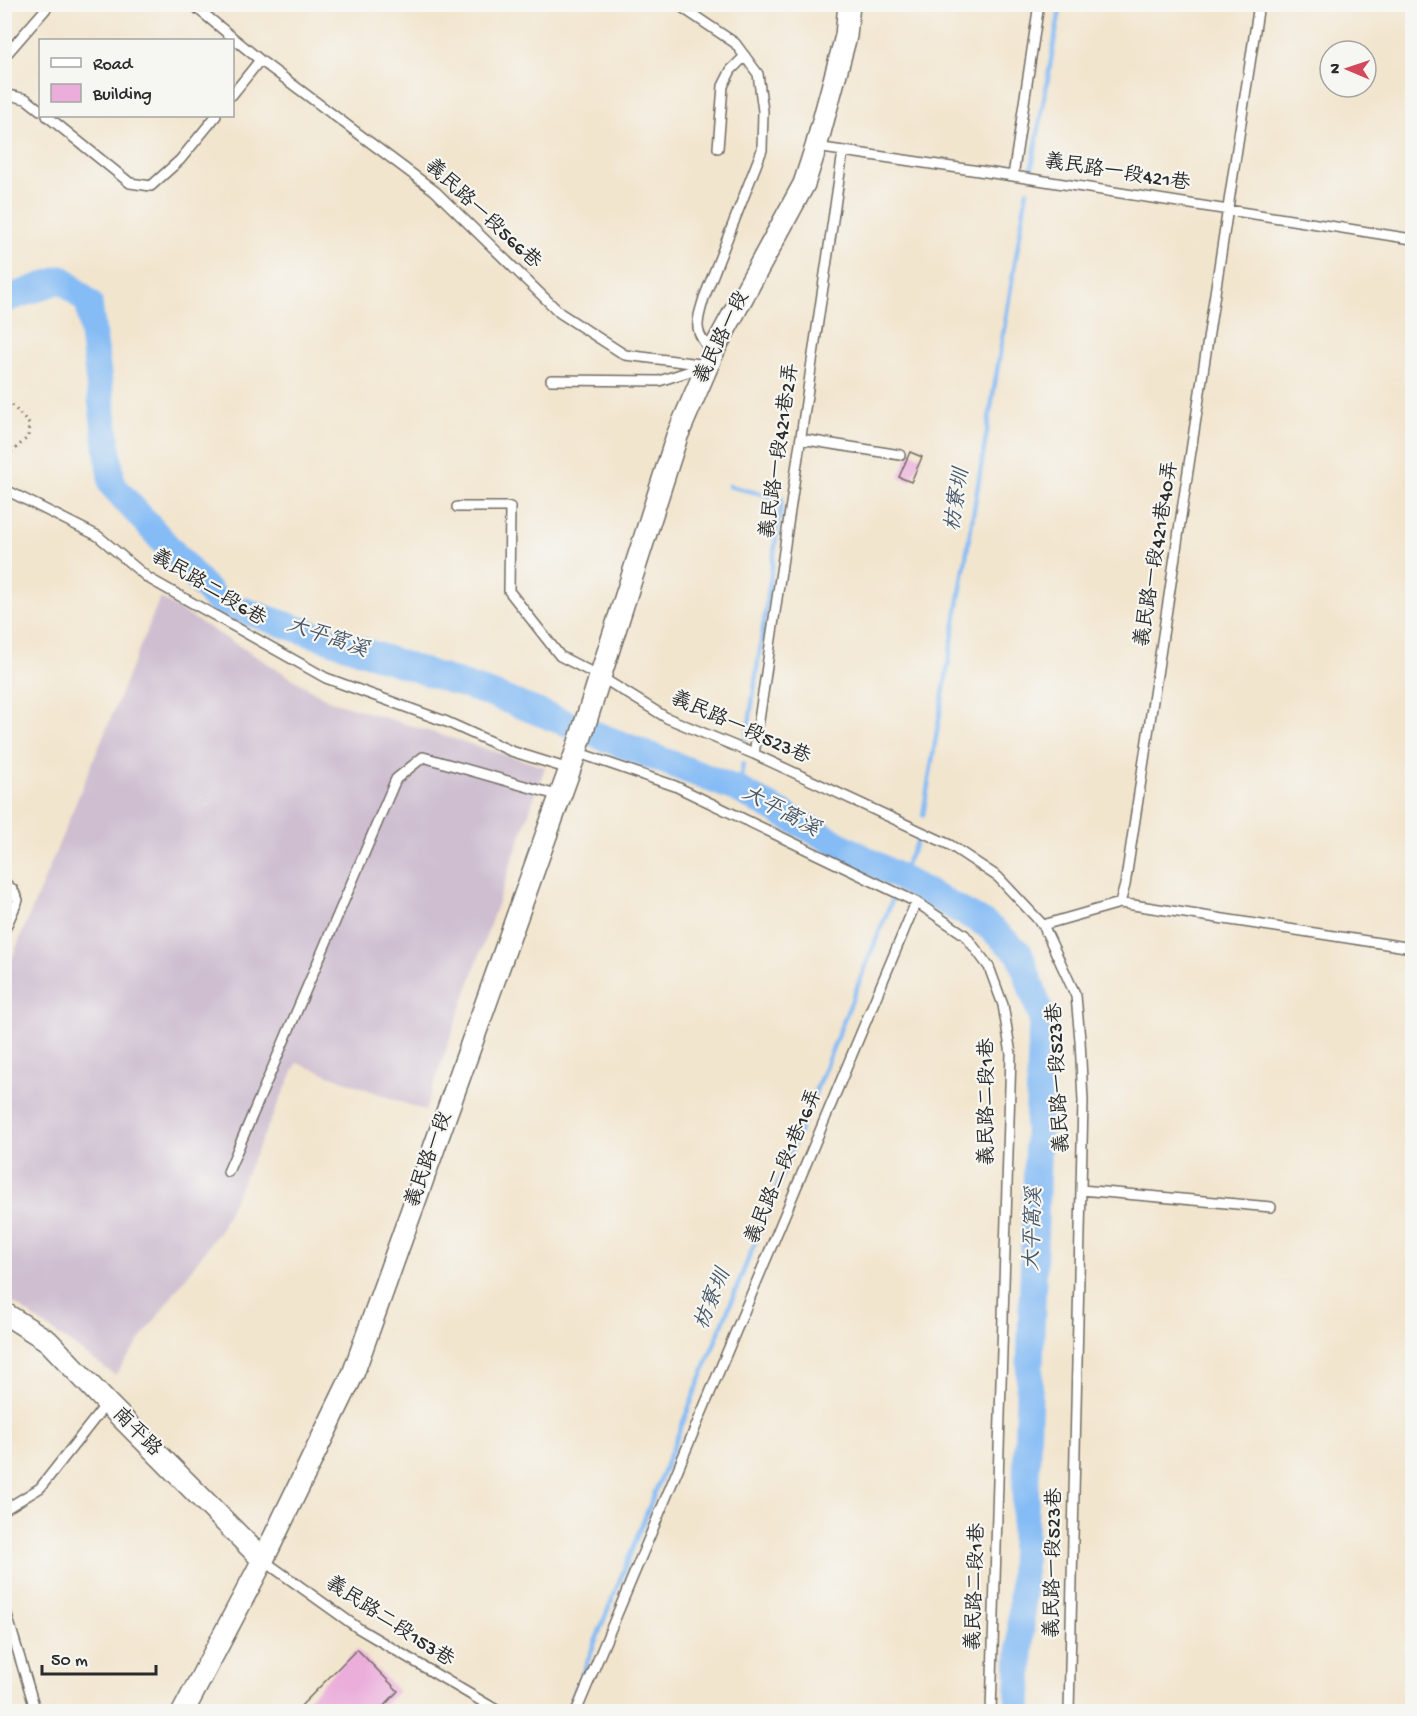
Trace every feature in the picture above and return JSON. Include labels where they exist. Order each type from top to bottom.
[{"type":"street","name":"義民路一段","points":[[183,1712],[263,1560],[353,1374],[573,761],[602,677],[677,436],[711,359],[804,184],[846,36],[849,4]]},
{"type":"street","name":"南平路","points":[[4,1313],[48,1341],[263,1560]]},
{"type":"lane","points":[[4,57],[50,4]]},
{"type":"lane","name":"義民路一段566巷","points":[[192,4],[260,60],[435,191],[560,313],[625,355],[711,359]]},
{"type":"lane","points":[[551,380],[658,381],[711,359],[697,322],[704,298],[762,150],[763,111],[758,74],[735,43],[677,4]]},
{"type":"lane","points":[[1013,176],[1039,4]]},
{"type":"lane","name":"義民路一段421巷40弄","points":[[1120,903],[1125,885],[1259,4]]},
{"type":"lane","points":[[718,148],[723,86],[731,70],[745,56]]},
{"type":"lane","points":[[234,92],[260,60]]},
{"type":"lane","points":[[4,94],[26,99],[39,109]]},
{"type":"lane","points":[[48,117],[130,183],[151,186],[180,160],[215,117]]},
{"type":"lane","name":"義民路一段421巷","points":[[816,147],[1413,239]]},
{"type":"lane","name":"義民路一段421巷2弄","points":[[754,754],[843,152]]},
{"type":"lane","points":[[801,440],[900,455]]},
{"type":"lane","name":"義民路二段6巷","points":[[4,489],[98,536],[148,578],[326,678],[447,723],[511,751],[573,761]]},
{"type":"lane","name":"義民路一段523巷","points":[[457,507],[510,507],[508,591],[560,656],[602,677],[667,718],[754,754],[950,845],[998,877],[1043,925],[1076,996],[1083,1101],[1069,1712]]},
{"type":"lane","points":[[228,1172],[396,778],[423,757],[560,796]]},
{"type":"lane","name":"義民路二段1巷","points":[[573,761],[675,786],[916,902],[965,935],[989,967],[1003,1005],[1011,1054],[991,1712]]},
{"type":"lane","points":[[4,882],[13,890],[18,900],[4,931]]},
{"type":"lane","name":"義民路二段1巷16弄","points":[[576,1712],[916,902]]},
{"type":"lane","points":[[1043,925],[1120,903],[1413,948]]},
{"type":"lane","points":[[1081,1190],[1270,1207]]},
{"type":"lane","points":[[4,1510],[40,1488],[107,1403]]},
{"type":"lane","name":"義民路二段153巷","points":[[263,1560],[358,1628],[500,1712]]},
{"type":"lane","points":[[4,1605],[36,1712]]},
{"type":"path","points":[[4,396],[29,424],[28,437],[4,459]]},
{"type":"shaded area","points":[[160,598],[328,700],[545,767],[425,1111],[297,1063],[220,1230],[115,1375],[5,1297],[5,975]]},
{"type":"building","points":[[910,452],[922,457],[911,482],[899,477]]},
{"type":"building","points":[[357,1649],[398,1691],[378,1712],[295,1712]]},
{"type":"waterway","name":"枋寮圳","points":[[1032,167],[1061,4]]},
{"type":"waterway","name":"枋寮圳","points":[[923,815],[1027,191]]},
{"type":"waterway","name":"大平窩溪","points":[[4,300],[62,279],[89,303],[112,485],[218,602],[494,695],[739,790],[987,925],[1020,954],[1042,1018],[1018,1712]]},
{"type":"waterway","points":[[729,486],[782,499],[747,738]]},
{"type":"waterway","points":[[739,790],[743,763]]},
{"type":"waterway","points":[[899,877],[918,840]]},
{"type":"waterway","name":"枋寮圳","points":[[567,1712],[892,900]]}]
